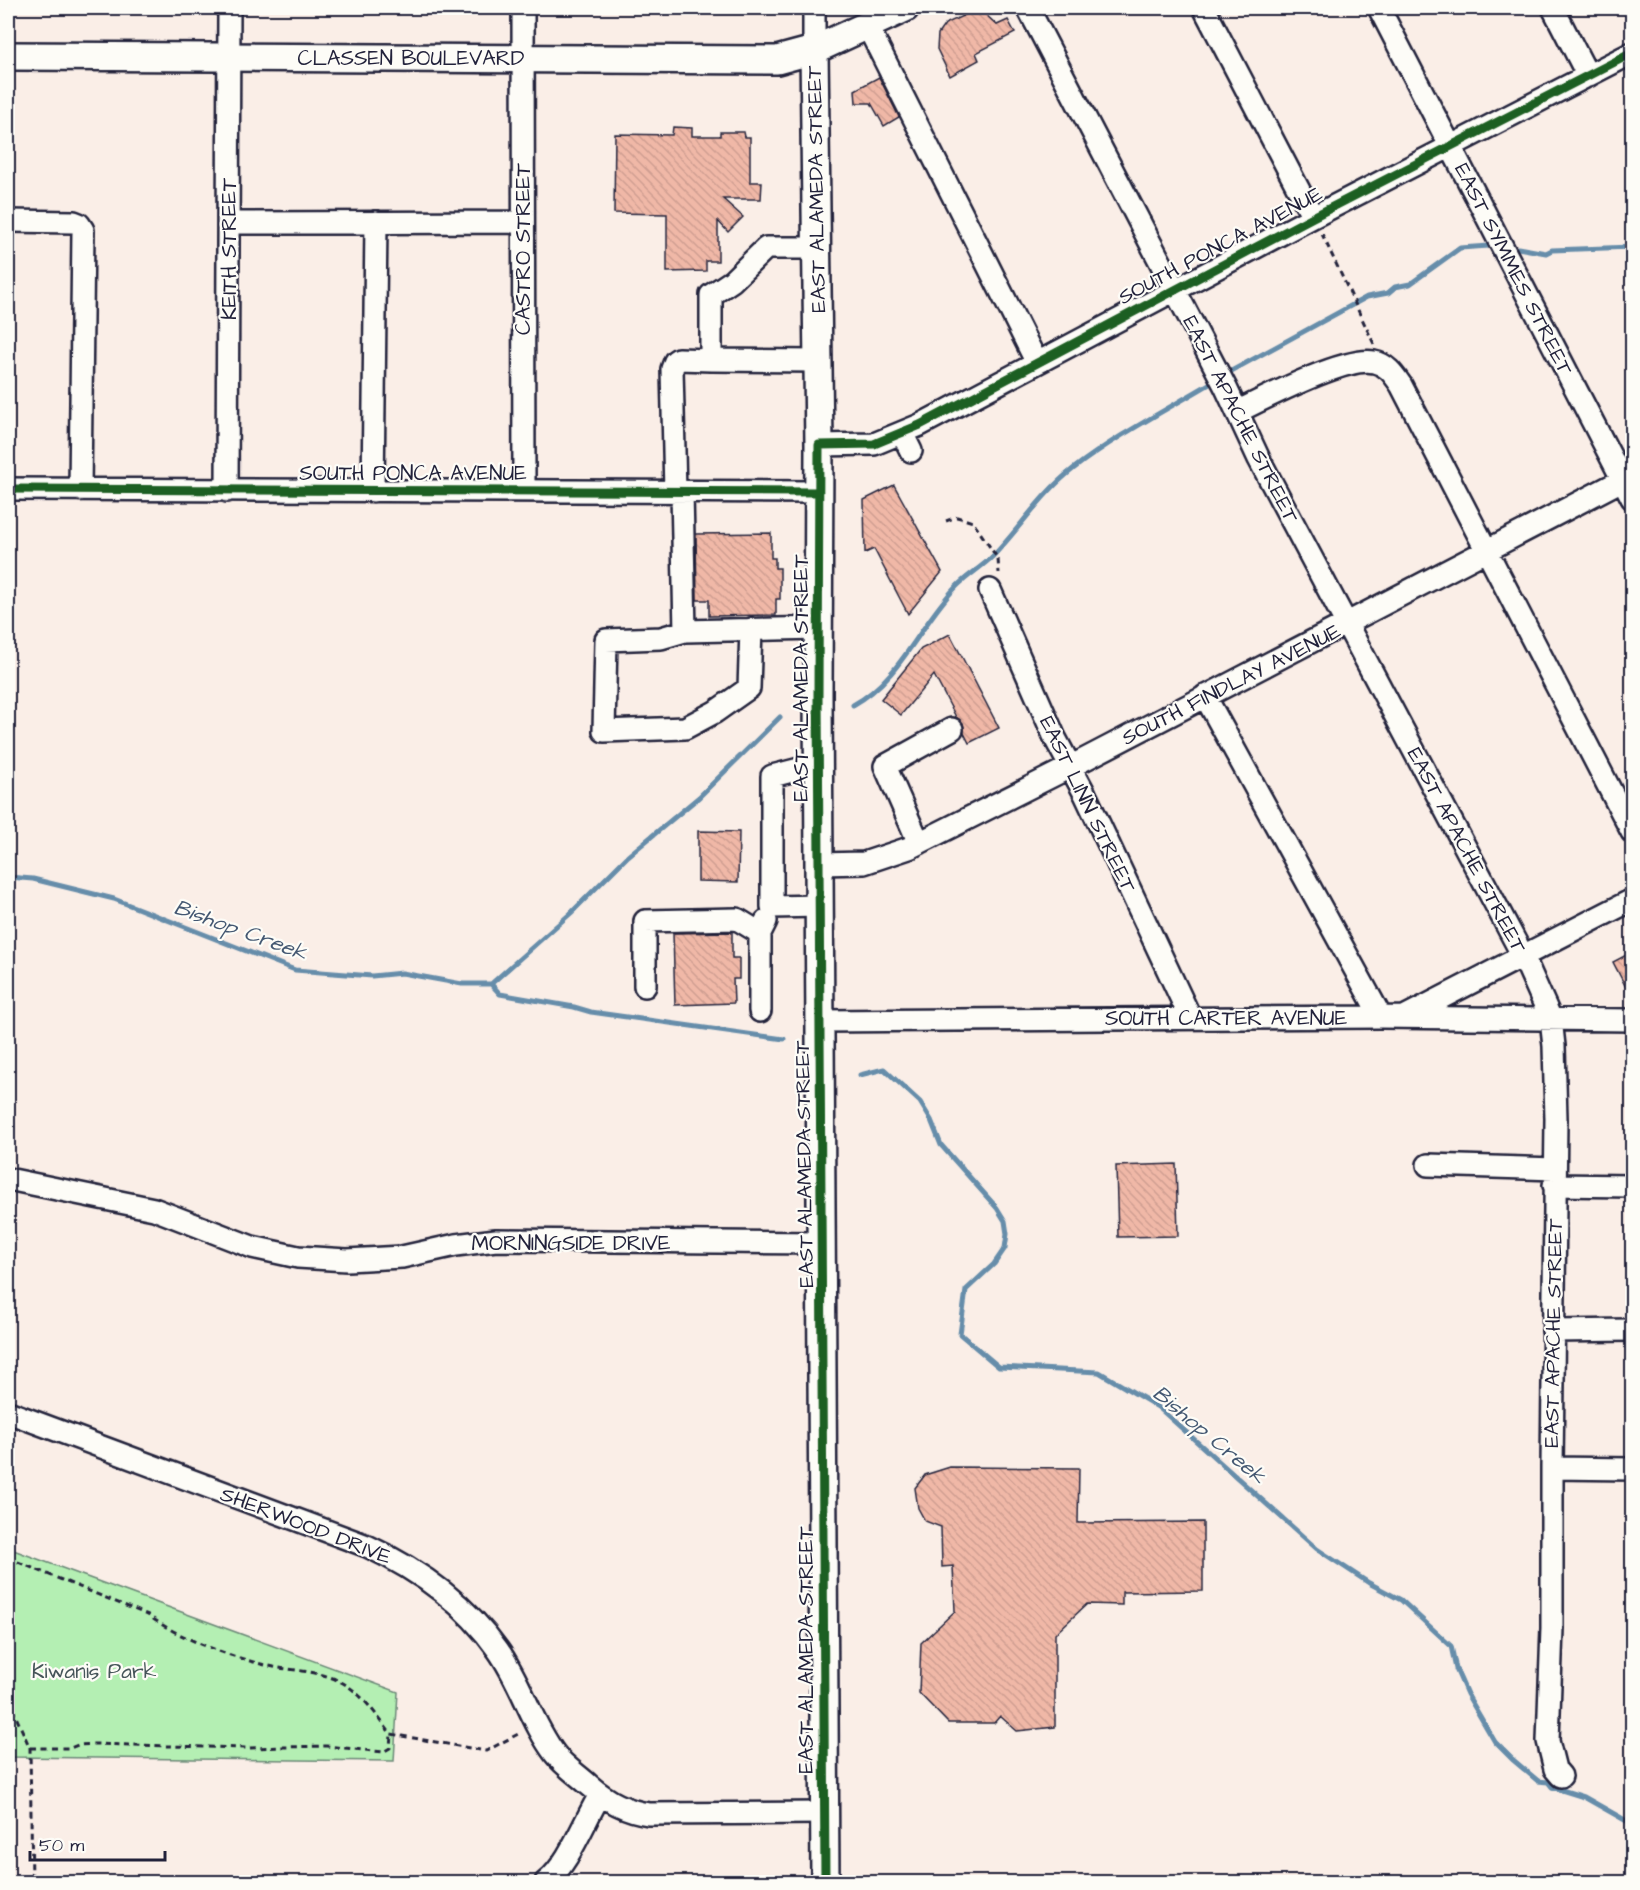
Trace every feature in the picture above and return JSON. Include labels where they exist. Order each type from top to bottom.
[{"type":"main road","name":"CLASSEN BOULEVARD","points":[[8,56],[777,60],[814,50],[904,8]]},
{"type":"main road","name":"EAST ALAMEDA STREET","points":[[814,50],[819,445],[825,1882]]},
{"type":"street","name":"KEITH STREET","points":[[227,491],[229,8]]},
{"type":"street","name":"CASTRO STREET","points":[[523,8],[524,491]]},
{"type":"street","name":"EAST ALAMEDA STREET","points":[[814,8],[814,50]]},
{"type":"street","name":"EAST APACHE STREET","points":[[1028,8],[1226,388],[1259,459],[1523,956],[1551,1019],[1555,1056],[1555,1177],[1552,1628],[1548,1741],[1555,1769],[1561,1776]]},
{"type":"street","points":[[1204,8],[1317,226]]},
{"type":"street","name":"EAST SYMMES STREET","points":[[1379,8],[1629,485]]},
{"type":"street","points":[[1553,8],[1588,76]]},
{"type":"street","points":[[867,25],[1037,363]]},
{"type":"street","name":"SOUTH PONCA AVENUE","points":[[819,445],[906,442],[1037,363],[1174,289],[1317,226],[1450,146],[1632,53]]},
{"type":"street","points":[[8,221],[74,222],[79,224],[83,230],[80,489]]},
{"type":"street","points":[[373,491],[376,222]]},
{"type":"street","points":[[229,223],[522,222]]},
{"type":"street","points":[[711,360],[711,295],[732,281],[766,248],[817,248]]},
{"type":"street","points":[[685,630],[672,369],[675,361],[678,359],[818,361]]},
{"type":"street","points":[[1237,412],[1266,397],[1350,362],[1364,361],[1384,365],[1392,372],[1632,832]]},
{"type":"street","name":"SOUTH FINDLAY AVENUE","points":[[820,864],[864,863],[919,843],[1486,552],[1629,485]]},
{"type":"street","name":"SOUTH PONCA AVENUE","points":[[8,489],[819,492]]},
{"type":"street","name":"EAST LINN STREET","points":[[990,590],[1055,738],[1085,794],[1190,1017]]},
{"type":"street","points":[[751,629],[749,688],[724,706],[685,728],[604,731],[606,640],[662,638],[685,630],[751,629],[819,628]]},
{"type":"street","points":[[1206,696],[1381,1017]]},
{"type":"street","points":[[919,843],[885,766],[952,729]]},
{"type":"street","points":[[760,1011],[760,933],[772,907],[772,776],[819,764]]},
{"type":"street","points":[[1404,1017],[1632,900]]},
{"type":"street","points":[[772,907],[820,906]]},
{"type":"street","points":[[645,986],[645,921],[737,919],[760,933]]},
{"type":"street","name":"SOUTH CARTER AVENUE","points":[[820,1021],[1190,1017],[1632,1020]]},
{"type":"street","points":[[1428,1165],[1632,1186]]},
{"type":"street","name":"MORNINGSIDE DRIVE","points":[[8,1179],[154,1209],[252,1247],[319,1259],[357,1260],[402,1257],[474,1241],[496,1240],[823,1243]]},
{"type":"street","points":[[1553,1330],[1632,1330]]},
{"type":"street","name":"SHERWOOD DRIVE","points":[[8,1412],[367,1546],[400,1562],[438,1587],[471,1616],[499,1650],[558,1758],[600,1795],[623,1808],[649,1814],[825,1813]]},
{"type":"street","points":[[1552,1468],[1632,1469]]},
{"type":"street","points":[[546,1882],[553,1878],[568,1856],[600,1795]]},
{"type":"path","points":[[1317,226],[1384,365]]},
{"type":"path","points":[[946,521],[957,518],[973,522],[998,559]]},
{"type":"path","points":[[8,1558],[148,1615],[163,1627],[221,1652],[251,1662],[326,1676],[342,1682],[372,1710],[391,1734],[486,1751],[538,1724]]},
{"type":"path","points":[[8,1700],[30,1748],[32,1882]]},
{"type":"path","points":[[30,1748],[70,1748],[94,1744],[246,1748],[327,1746],[383,1752],[390,1748],[391,1734]]},
{"type":"green space","name":"Kiwanis Park","points":[[8,1548],[398,1692],[394,1761],[8,1757]]},
{"type":"building","points":[[969,13],[985,14],[997,25],[1008,20],[1015,33],[976,53],[979,60],[950,76],[937,49],[938,34],[945,24]]},
{"type":"building","points":[[879,77],[899,117],[884,126],[871,103],[856,103],[855,90]]},
{"type":"building","points":[[673,127],[692,128],[692,136],[720,136],[720,132],[744,132],[745,137],[750,137],[750,182],[762,182],[761,199],[723,199],[743,217],[728,232],[718,221],[718,261],[706,261],[706,271],[667,272],[667,214],[614,213],[615,134],[672,135]]},
{"type":"building","points":[[894,485],[942,572],[908,614],[874,549],[865,553],[864,500]]},
{"type":"building","points":[[771,533],[771,558],[775,558],[775,568],[780,568],[780,599],[776,599],[776,615],[709,616],[709,600],[697,600],[696,534]]},
{"type":"building","points":[[950,634],[999,728],[969,743],[964,733],[963,723],[956,717],[934,675],[901,715],[881,699],[921,649]]},
{"type":"building","points":[[698,831],[739,832],[738,882],[698,881]]},
{"type":"building","points":[[732,932],[732,958],[739,958],[739,979],[733,979],[734,1003],[675,1005],[673,933]]},
{"type":"building","points":[[1632,952],[1632,999],[1613,962]]},
{"type":"building","points":[[1176,1164],[1178,1236],[1118,1237],[1116,1166]]},
{"type":"building","points":[[950,1467],[1079,1468],[1078,1523],[1203,1522],[1203,1591],[1122,1592],[1122,1605],[1087,1604],[1055,1634],[1055,1727],[1017,1731],[1000,1716],[994,1723],[948,1723],[919,1693],[921,1643],[955,1611],[953,1566],[942,1567],[941,1527],[925,1521],[918,1508],[915,1488],[925,1475]]},
{"type":"waterway","points":[[1224,375],[1367,297],[1388,293],[1395,287],[1410,284],[1460,248],[1489,246]]},
{"type":"waterway","points":[[1518,248],[1546,253],[1552,250],[1632,247]]},
{"type":"waterway","points":[[853,705],[884,681],[944,601],[961,582],[993,556],[1061,479],[1107,445],[1216,380]]},
{"type":"waterway","points":[[491,984],[571,913],[628,856],[699,797],[780,717]]},
{"type":"waterway","name":"Bishop Creek","points":[[8,877],[33,879],[114,899],[295,970],[372,976],[402,973],[462,984],[491,984]]},
{"type":"waterway","name":"Bishop Creek","points":[[491,984],[500,994],[591,1012],[784,1039]]},
{"type":"waterway","name":"Bishop Creek","points":[[860,1075],[884,1069],[920,1102],[931,1120],[941,1145],[997,1208],[1005,1221],[1007,1234],[1005,1248],[994,1264],[966,1290],[960,1334],[999,1367],[1099,1372],[1158,1407],[1317,1549],[1369,1583],[1401,1600],[1451,1646],[1456,1669],[1467,1694],[1495,1742],[1512,1759],[1538,1781],[1548,1782],[1552,1787],[1584,1797],[1632,1824]]},
{"type":"cycle path","points":[[825,1882],[818,696],[819,445],[874,444],[920,425],[1313,217],[1632,53]]},
{"type":"cycle path","points":[[8,489],[819,492]]}]
